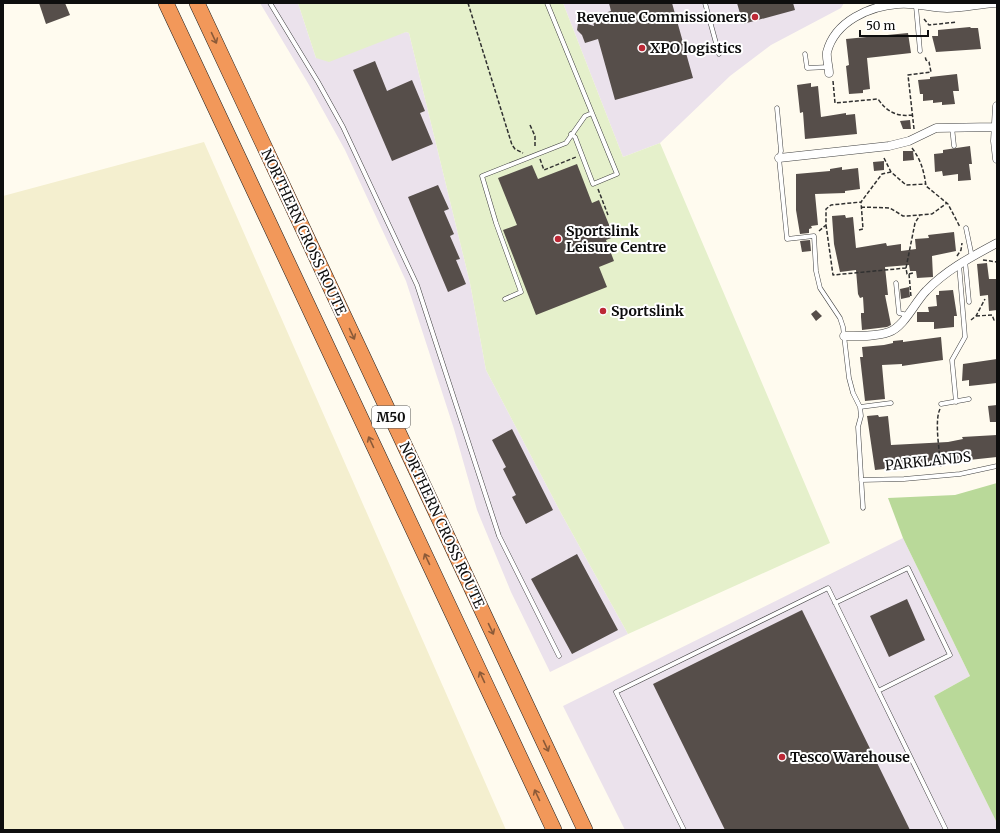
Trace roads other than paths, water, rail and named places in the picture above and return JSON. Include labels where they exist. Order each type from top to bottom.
[{"type":"highway","name":"NORTHERN CROSS ROUTE","points":[[166,3],[554,830]]},
{"type":"highway","name":"NORTHERN CROSS ROUTE","points":[[197,3],[585,830]]},
{"type":"street","points":[[830,72],[827,54],[832,39],[847,22],[863,13],[880,7],[900,4],[948,8],[995,3]]},
{"type":"street","points":[[997,106],[995,127],[997,159]]},
{"type":"street","points":[[779,158],[889,146],[912,139],[936,128],[952,126],[995,127]]},
{"type":"street","points":[[844,336],[879,335],[890,332],[910,312],[925,292],[965,260],[997,243]]},
{"type":"lane","points":[[270,3],[318,82],[343,127],[417,285],[498,536],[559,656]]},
{"type":"lane","points":[[546,3],[617,174],[592,184],[575,136],[572,134]]},
{"type":"lane","points":[[705,3],[719,54]]},
{"type":"lane","points":[[916,6],[920,51]]},
{"type":"lane","points":[[805,54],[807,68],[830,72]]},
{"type":"lane","points":[[777,108],[781,151],[779,158],[787,239],[814,236],[816,271],[820,288],[840,318],[844,336],[849,378],[853,393],[860,407],[858,427],[863,508]]},
{"type":"lane","points":[[505,299],[521,292],[496,223],[482,176],[566,143],[585,116],[592,113]]},
{"type":"lane","points":[[952,126],[954,146]]},
{"type":"lane","points":[[956,402],[952,360],[965,337],[963,326],[966,228]]},
{"type":"lane","points":[[965,260],[969,302]]},
{"type":"lane","points":[[896,283],[899,313],[910,312]]},
{"type":"lane","points":[[940,404],[969,400]]},
{"type":"lane","points":[[860,407],[892,404]]},
{"type":"lane","name":"PARKLANDS","points":[[861,480],[941,476],[997,466]]},
{"type":"lane","points":[[835,603],[908,568],[911,574],[950,655],[878,691]]},
{"type":"lane","points":[[684,830],[616,692],[828,588],[946,830]]},
{"type":"place","name":"Revenue Commissioners","points":[[755,17]]},
{"type":"place","name":"XPO logistics","points":[[642,48]]},
{"type":"place","name":"Sportslink Leisure Centre","points":[[558,239]]},
{"type":"place","name":"Sportslink","points":[[603,311]]},
{"type":"place","name":"Tesco Warehouse","points":[[782,757]]}]
